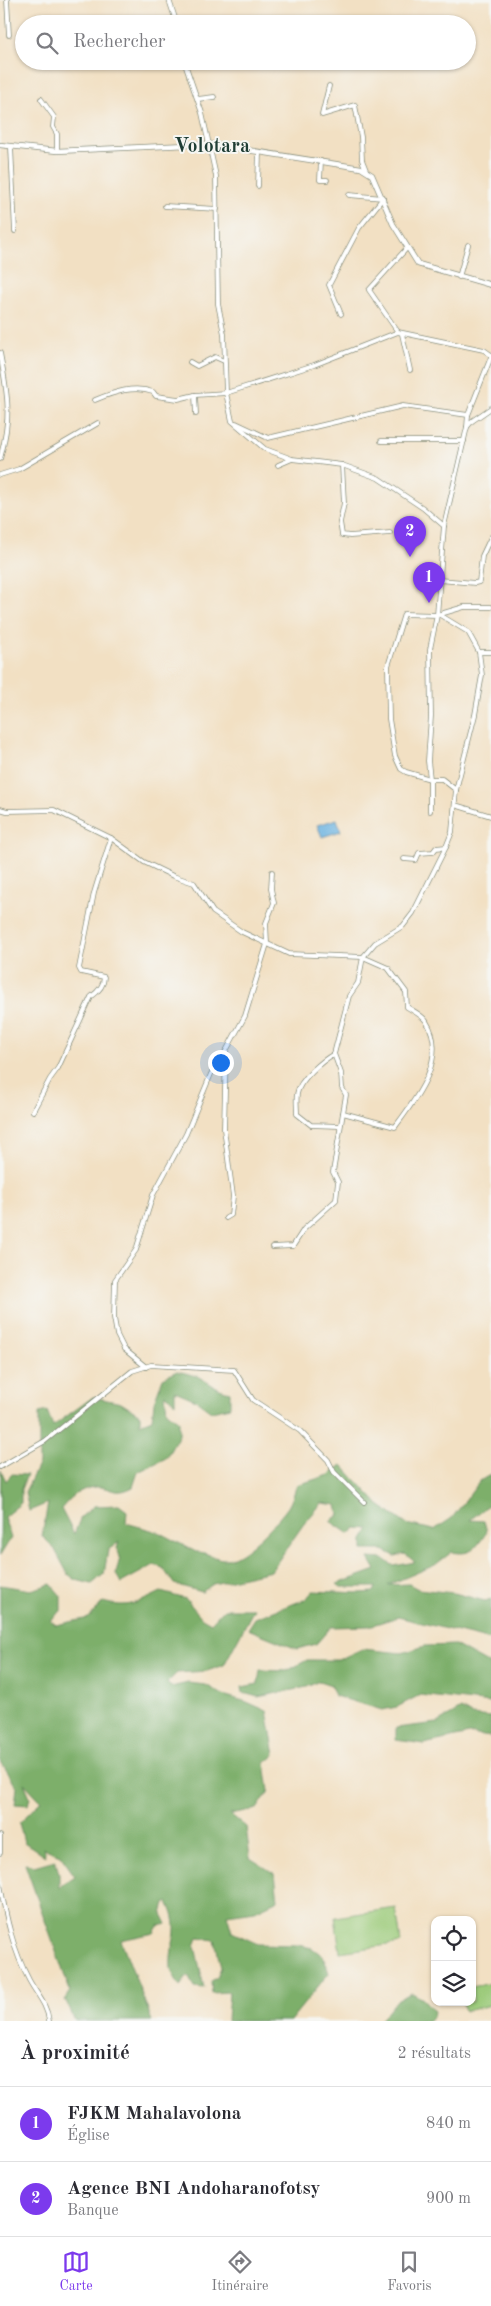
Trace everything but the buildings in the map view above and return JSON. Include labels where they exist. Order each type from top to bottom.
[{"type":"street","points":[[7,0],[9,35]]},
{"type":"street","points":[[169,0],[174,15]]},
{"type":"street","points":[[186,70],[188,79],[198,99],[216,176],[218,304],[224,334],[226,394],[232,421],[265,449],[292,459],[342,465],[378,478],[423,508],[444,526]]},
{"type":"street","points":[[329,86],[322,115],[355,105],[361,137],[362,160],[366,170],[372,175],[393,224],[418,264],[491,285]]},
{"type":"street","points":[[198,99],[214,97]]},
{"type":"street","points":[[42,99],[54,117],[53,127],[57,134],[57,150]]},
{"type":"street","points":[[0,145],[57,150],[209,144],[366,170]]},
{"type":"street","points":[[11,147],[15,231]]},
{"type":"street","points":[[258,186],[259,152]]},
{"type":"street","points":[[321,162],[320,180],[327,180]]},
{"type":"street","points":[[349,194],[383,198]]},
{"type":"street","points":[[340,314],[329,285],[359,228],[383,198]]},
{"type":"street","points":[[164,206],[217,210]]},
{"type":"street","points":[[459,277],[468,245]]},
{"type":"street","points":[[407,248],[369,290],[400,333],[410,370]]},
{"type":"street","points":[[95,400],[110,394],[141,388],[154,392],[156,396],[166,399],[178,399],[195,395],[226,394],[314,365],[400,333],[484,350],[491,356],[468,415],[464,441],[444,526],[439,580],[439,615],[428,662],[431,716],[428,762],[430,811]]},
{"type":"street","points":[[0,353],[8,396],[9,417],[0,459]]},
{"type":"street","points":[[190,362],[198,366],[215,357],[224,360]]},
{"type":"street","points":[[195,395],[196,414]]},
{"type":"street","points":[[232,421],[268,438],[403,406],[468,415]]},
{"type":"street","points":[[467,427],[472,421],[491,408]]},
{"type":"street","points":[[0,475],[19,469],[98,423]]},
{"type":"street","points":[[381,441],[464,441]]},
{"type":"street","points":[[278,465],[292,459]]},
{"type":"street","points":[[342,465],[344,503],[340,522],[342,535],[390,533]]},
{"type":"street","points":[[439,580],[478,582],[481,577],[482,556],[491,537]]},
{"type":"street","points":[[456,790],[448,782],[406,772],[397,762],[389,719],[388,666],[404,614],[439,615],[464,607],[491,607]]},
{"type":"street","points":[[273,1247],[293,1246],[304,1229],[336,1200],[338,1182],[333,1172],[346,1095],[342,1088],[341,1073],[334,1054],[349,996],[358,983],[362,957],[375,943],[403,926],[412,913],[446,848],[452,832],[456,790],[468,750],[481,684],[482,666],[479,652],[468,632],[439,615]]},
{"type":"street","points":[[479,652],[491,652]]},
{"type":"street","points":[[455,805],[491,816]]},
{"type":"street","points":[[0,809],[6,811],[54,810],[111,838],[144,862],[173,876],[194,882],[213,912],[242,932],[289,954],[362,957],[388,968],[406,992],[407,1007],[425,1020],[434,1041],[432,1067],[414,1102],[395,1127],[357,1115],[343,1113]]},
{"type":"street","points":[[33,1111],[58,1068],[91,997],[100,989],[104,982],[104,977],[81,972],[79,968],[94,893],[111,838]]},
{"type":"street","points":[[404,859],[416,860],[419,853],[433,852],[436,848],[446,848]]},
{"type":"street","points":[[146,1367],[124,1349],[117,1334],[114,1318],[115,1280],[136,1250],[143,1233],[153,1195],[186,1134],[211,1074],[245,1016],[267,944],[266,922],[274,903],[271,889],[272,872]]},
{"type":"street","points":[[226,1051],[224,1129],[233,1196],[231,1215],[226,1218]]},
{"type":"street","points":[[334,1054],[308,1076],[297,1092],[297,1114],[311,1125],[340,1126]]},
{"type":"street","points":[[0,1467],[45,1441],[132,1371],[151,1365],[234,1370],[253,1400],[300,1431],[328,1460],[334,1472],[364,1502]]},
{"type":"street","points":[[0,1836],[0,1854]]},
{"type":"street","points":[[0,1884],[9,1929],[29,1980],[47,2009],[49,2021]]},
{"type":"green space","points":[[177,1371],[197,1376],[219,1389],[230,1392],[230,1407],[211,1411],[196,1400],[175,1391],[175,1403],[165,1394],[167,1412],[179,1421],[179,1435],[166,1458],[138,1472],[133,1487],[127,1490],[117,1491],[94,1487],[79,1492],[71,1498],[61,1509],[74,1534],[81,1517],[94,1506],[119,1505],[127,1511],[126,1523],[158,1532],[196,1552],[226,1559],[241,1553],[260,1538],[289,1505],[297,1485],[329,1475],[342,1465],[379,1505],[406,1524],[434,1530],[452,1518],[480,1481],[491,1474],[491,1503],[470,1520],[484,1521],[487,1532],[477,1546],[465,1553],[452,1552],[435,1565],[388,1585],[409,1584],[418,1589],[454,1593],[485,1601],[491,1599],[491,1640],[398,1617],[369,1626],[331,1627],[316,1644],[297,1649],[248,1629],[255,1618],[306,1599],[313,1591],[374,1592],[376,1587],[341,1587],[337,1584],[376,1570],[369,1558],[383,1559],[394,1566],[415,1562],[405,1554],[395,1556],[383,1550],[363,1550],[363,1540],[370,1529],[356,1528],[349,1534],[330,1521],[339,1515],[337,1505],[322,1503],[303,1525],[271,1571],[213,1584],[202,1592],[174,1584],[163,1568],[154,1565],[121,1583],[116,1574],[120,1557],[117,1548],[119,1542],[108,1550],[104,1574],[92,1584],[76,1580],[68,1574],[54,1548],[42,1536],[48,1503],[29,1511],[25,1492],[39,1463],[39,1413],[47,1411],[53,1426],[93,1397],[121,1403],[140,1415],[140,1424],[152,1419],[154,1402],[163,1378]]},
{"type":"green space","points":[[1,1470],[6,1481],[12,1474],[27,1475],[21,1489],[21,1503],[4,1517],[11,1538],[0,1556]]},
{"type":"green space","points":[[51,1584],[61,1596],[61,1611],[50,1620],[56,1625],[89,1618],[103,1602],[119,1605],[133,1604],[161,1592],[186,1599],[202,1618],[211,1623],[224,1609],[254,1609],[224,1665],[207,1671],[177,1673],[167,1683],[171,1687],[188,1683],[206,1685],[223,1695],[247,1702],[267,1711],[275,1755],[265,1763],[269,1791],[257,1809],[230,1814],[246,1827],[250,1858],[275,1874],[278,1900],[255,1911],[227,1915],[232,1932],[258,1944],[298,1945],[312,1948],[323,1956],[329,1973],[290,2021],[227,2021],[229,1992],[212,1993],[211,1981],[217,1978],[221,1968],[215,1940],[198,1938],[195,1946],[204,1988],[194,1987],[188,1976],[180,1986],[171,1968],[175,1921],[168,1902],[165,1904],[162,1914],[167,1924],[158,1926],[154,1933],[121,1940],[152,2021],[75,2021],[65,1999],[70,1991],[25,1864],[34,1866],[55,1860],[59,1873],[59,1887],[75,1876],[60,1855],[43,1848],[45,1856],[24,1842],[19,1823],[41,1801],[24,1783],[30,1797],[28,1805],[15,1804],[17,1787],[0,1760],[0,1585],[31,1590]]},
{"type":"green space","points":[[455,1645],[491,1665],[491,1703],[420,1695],[397,1707],[382,1710],[335,1696],[331,1685],[319,1681],[307,1687],[258,1697],[243,1693],[242,1687],[258,1684],[260,1670],[287,1671],[307,1660],[338,1660],[362,1649],[402,1653],[425,1646]]},
{"type":"green space","points":[[461,1709],[471,1715],[491,1717],[491,1737],[469,1734],[424,1744],[396,1740],[396,1728],[437,1723]]},
{"type":"green space","points":[[396,1908],[401,1943],[340,1952],[335,1917]]},
{"type":"green space","points":[[491,1983],[491,2005],[465,2011],[463,2006],[476,2006],[476,1986]]},
{"type":"green space","points":[[412,1993],[423,1999],[434,2011],[433,2016],[428,2021],[380,2021],[398,1999]]},
{"type":"water","points":[[337,819],[341,831],[322,837],[317,825]]},
{"type":"place","name":"Agence BNI Andoharanofotsy","points":[[410,557]]},
{"type":"place","name":"FJKM Mahalavolona","points":[[429,603]]},
{"type":"district","name":"Volotara","points":[[212,147]]}]
